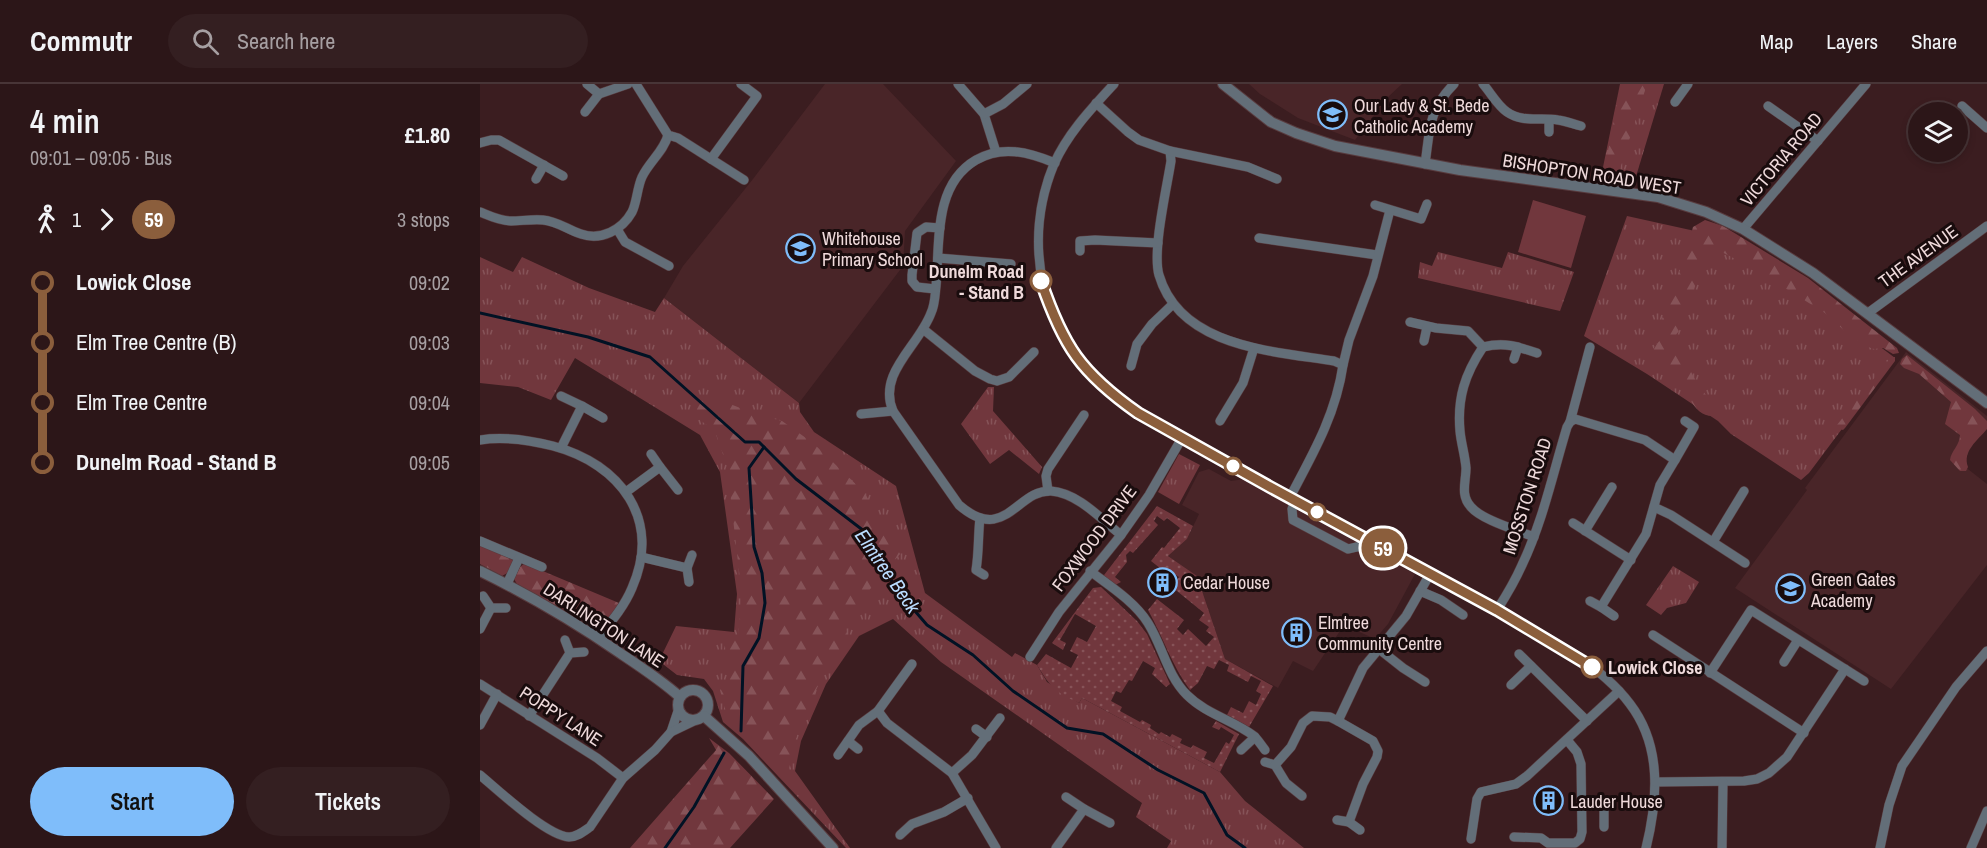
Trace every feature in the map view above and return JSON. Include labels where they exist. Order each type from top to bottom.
[{"type":"street","points":[[587,84],[599,94]]},
{"type":"street","points":[[585,112],[599,94],[628,84]]},
{"type":"street","points":[[636,84],[668,135],[678,138],[744,180]]},
{"type":"street","points":[[711,159],[760,99],[741,84]]},
{"type":"street","points":[[958,84],[984,114],[996,152]]},
{"type":"street","points":[[984,114],[1003,104],[1027,84]]},
{"type":"street","points":[[1114,84],[1068,138],[1047,184],[1041,210],[1038,259],[1041,281],[1059,330],[1076,357],[1104,388],[1138,413],[1497,610],[1592,667],[1619,690],[1632,706],[1649,739],[1656,782],[1652,825],[1646,848]]},
{"type":"street","name":"BISHOPTON ROAD WEST","points":[[1223,84],[1271,122],[1335,146],[1425,164],[1658,197],[1706,212],[1743,229],[1813,273],[1987,403]]},
{"type":"street","points":[[1425,164],[1431,118],[1441,99],[1454,84]]},
{"type":"street","points":[[1483,84],[1509,114],[1527,120],[1549,120],[1581,126]]},
{"type":"street","points":[[1675,102],[1688,84]]},
{"type":"street","name":"VICTORIA ROAD","points":[[1743,229],[1818,141],[1861,86]]},
{"type":"street","points":[[1096,103],[1133,136],[1143,141],[1170,151],[1248,167],[1276,179]]},
{"type":"street","points":[[1768,106],[1818,141]]},
{"type":"street","points":[[1968,111],[1987,128]]},
{"type":"street","points":[[1549,120],[1549,132]]},
{"type":"street","points":[[480,212],[508,221],[555,222],[583,235],[603,235],[617,229],[631,213],[641,179],[666,142],[668,135]]},
{"type":"street","points":[[480,143],[499,140],[563,176]]},
{"type":"street","points":[[1170,151],[1171,161],[1158,243],[1158,274],[1173,304],[1204,329],[1227,340],[1254,348],[1334,361],[1343,365]]},
{"type":"street","points":[[1055,163],[1024,152],[996,152],[969,164],[957,176],[946,196],[940,228],[932,312],[890,380],[889,396],[893,411],[965,511],[980,518],[996,519],[1005,516],[1030,498],[1048,491],[1070,496],[1121,535]]},
{"type":"street","points":[[536,179],[544,165]]},
{"type":"street","points":[[1375,205],[1421,219],[1427,204]]},
{"type":"street","points":[[1366,538],[1361,546],[1348,549],[1293,520],[1292,509],[1293,499],[1320,441],[1340,387],[1349,340],[1373,276],[1390,210]]},
{"type":"street","name":"THE AVENUE","points":[[1868,313],[1987,226]]},
{"type":"street","points":[[935,290],[917,287],[912,281],[912,275],[917,233],[926,227],[940,228]]},
{"type":"street","points":[[617,229],[625,242],[664,263],[665,250]]},
{"type":"street","points":[[1259,238],[1377,255]]},
{"type":"street","points":[[1080,251],[1080,241],[1158,243]]},
{"type":"street","points":[[999,251],[999,263]]},
{"type":"street","points":[[938,258],[1011,264]]},
{"type":"street","points":[[1131,366],[1137,344],[1152,324],[1173,304]]},
{"type":"street","points":[[1410,322],[1427,327],[1468,331],[1483,347]]},
{"type":"street","points":[[1424,341],[1427,327]]},
{"type":"street","points":[[923,329],[990,380],[997,381],[1009,376],[1034,352]]},
{"type":"street","points":[[1534,537],[1473,510],[1466,500],[1464,484],[1466,470],[1459,411],[1470,367],[1483,347],[1497,344],[1537,353]]},
{"type":"street","points":[[1514,359],[1518,347]]},
{"type":"street","name":"MOSSTON ROAD","points":[[1497,610],[1522,567],[1534,537],[1567,427],[1573,420],[1590,347]]},
{"type":"street","points":[[1220,421],[1243,383],[1254,348]]},
{"type":"street","points":[[1018,352],[1026,360]]},
{"type":"street","points":[[561,396],[603,418]]},
{"type":"street","points":[[561,448],[582,406]]},
{"type":"street","points":[[861,414],[893,411]]},
{"type":"street","points":[[1048,491],[1046,476],[1048,469],[1084,415]]},
{"type":"street","points":[[1573,420],[1645,440],[1675,460]]},
{"type":"street","points":[[1601,607],[1646,534],[1660,485],[1694,427],[1685,421]]},
{"type":"street","points":[[480,440],[508,438],[561,448],[594,463],[626,492],[638,514],[642,530],[641,557],[633,587],[615,617],[598,638]]},
{"type":"street","name":"FOXWOOD DRIVE","points":[[1030,657],[1059,612],[1121,535],[1149,495],[1182,438]]},
{"type":"street","points":[[651,453],[678,490]]},
{"type":"street","points":[[626,492],[660,466]]},
{"type":"street","points":[[1585,531],[1612,487]]},
{"type":"street","points":[[1713,542],[1744,491]]},
{"type":"street","points":[[1654,507],[1671,515],[1745,563]]},
{"type":"street","points":[[965,570],[980,573],[978,536],[980,518]]},
{"type":"street","points":[[1573,524],[1631,560]]},
{"type":"street","name":"DARLINGTON LANE","points":[[480,541],[542,567]]},
{"type":"street","points":[[689,582],[687,568],[692,555]]},
{"type":"street","points":[[641,557],[687,568]]},
{"type":"street","points":[[507,584],[519,558]]},
{"type":"street","points":[[1090,571],[1119,593],[1146,620],[1171,672],[1189,697],[1255,737],[1265,750]]},
{"type":"street","name":"DARLINGTON LANE","points":[[480,572],[507,584],[598,638],[663,682],[680,697]]},
{"type":"street","points":[[1338,721],[1363,668],[1407,616],[1430,574]]},
{"type":"street","points":[[1420,591],[1441,600],[1463,615]]},
{"type":"street","points":[[483,596],[491,608]]},
{"type":"street","points":[[1590,601],[1614,616]]},
{"type":"street","points":[[491,608],[506,609]]},
{"type":"street","points":[[480,629],[491,608]]},
{"type":"street","points":[[1710,672],[1751,610],[1864,681]]},
{"type":"street","points":[[1653,635],[1804,733]]},
{"type":"street","points":[[565,640],[570,653]]},
{"type":"street","points":[[1784,662],[1798,640]]},
{"type":"street","points":[[1379,649],[1425,682]]},
{"type":"street","points":[[1880,848],[1889,805],[1902,766],[1956,687],[1987,651]]},
{"type":"street","points":[[570,653],[584,652]]},
{"type":"street","points":[[529,716],[570,653]]},
{"type":"street","points":[[1519,654],[1587,721]]},
{"type":"street","points":[[1411,673],[1417,663]]},
{"type":"street","points":[[838,755],[859,725],[878,711],[912,664]]},
{"type":"street","points":[[1511,685],[1531,666]]},
{"type":"street","points":[[1656,782],[1744,781],[1769,774],[1787,758],[1845,669]]},
{"type":"street","points":[[903,677],[912,683]]},
{"type":"street","name":"POPPY LANE","points":[[480,684],[597,758],[622,778]]},
{"type":"street","points":[[480,775],[536,820],[556,833],[572,837],[590,827],[622,778],[655,750],[671,732],[699,718],[708,705],[701,692],[689,690],[680,697],[671,732]]},
{"type":"street","points":[[1471,839],[1481,792],[1516,783],[1527,776],[1619,690]]},
{"type":"street","points":[[480,725],[497,694]]},
{"type":"street","points":[[678,711],[686,719],[699,718],[749,756],[833,848]]},
{"type":"street","points":[[878,711],[887,723],[952,773],[996,848]]},
{"type":"street","points":[[1302,796],[1286,783],[1270,763],[1291,747],[1303,723],[1312,716],[1330,717],[1373,741],[1378,751],[1349,822]]},
{"type":"street","points":[[952,773],[972,755],[1000,718]]},
{"type":"street","points":[[976,729],[987,737]]},
{"type":"street","points":[[1241,750],[1255,737]]},
{"type":"street","points":[[1515,837],[1540,838],[1548,843],[1581,844],[1580,758],[1567,740]]},
{"type":"street","points":[[848,741],[858,749]]},
{"type":"street","points":[[1722,848],[1723,782]]},
{"type":"street","points":[[1066,796],[1110,823]]},
{"type":"street","points":[[900,835],[912,824],[944,812],[968,798]]},
{"type":"street","points":[[1582,804],[1604,803],[1604,827]]},
{"type":"street","points":[[1056,848],[1084,809]]},
{"type":"street","points":[[1971,848],[1987,811]]},
{"type":"street","points":[[907,815],[912,824]]},
{"type":"street","points":[[1337,820],[1349,822],[1360,830]]},
{"type":"street","points":[[571,848],[572,837]]},
{"type":"shaded area","name":"Whitehouse Primary School","points":[[825,84],[883,84],[956,161],[905,231],[903,266],[799,403],[664,298],[683,266]]},
{"type":"shaded area","name":"Our Lady & St. Bede Catholic Academy","points":[[1249,84],[1402,84],[1388,97],[1355,140],[1298,118],[1260,94]]},
{"type":"shaded area","points":[[1906,352],[1987,416],[1987,426],[1959,462],[1987,484],[1987,565],[1891,689],[1735,588],[1807,490],[1805,488]]},
{"type":"shaded area","points":[[1209,469],[1231,481],[1244,479],[1415,574],[1388,624],[1375,639],[1344,625],[1313,671],[1293,661],[1278,688],[1225,659],[1197,576],[1168,556],[1187,539],[1199,514],[1182,505],[1199,472]]},
{"type":"green space","points":[[1620,84],[1664,84],[1634,183],[1601,177]]},
{"type":"green space","points":[[1621,84],[1647,84],[1618,175],[1604,171]]},
{"type":"green space","points":[[1533,200],[1586,216],[1571,268],[1518,252]]},
{"type":"green space","points":[[1627,216],[1713,235],[1791,279],[1895,358],[1809,473],[1801,480],[1731,434],[1718,421],[1584,336]]},
{"type":"green space","points":[[1705,220],[1723,226],[1808,278],[1897,348],[1899,353],[1893,354],[1883,348],[1874,349],[1865,346],[1825,313],[1751,267],[1712,247],[1708,250],[1679,331],[1673,338],[1662,336],[1658,332],[1659,327],[1685,257],[1693,227]]},
{"type":"green space","points":[[1438,252],[1502,268],[1508,252],[1574,272],[1560,311],[1418,278],[1420,262],[1432,266]]},
{"type":"green space","points":[[480,257],[513,272],[522,257],[589,288],[655,312],[664,298],[799,403],[800,412],[814,432],[896,486],[925,593],[1012,657],[1015,653],[1037,665],[1047,682],[1079,703],[1082,698],[1220,772],[1245,801],[1304,848],[1167,848],[1171,841],[1136,817],[1142,803],[941,662],[893,619],[859,636],[826,684],[801,741],[795,771],[850,848],[846,848],[743,739],[723,722],[713,691],[704,679],[677,675],[659,661],[676,626],[734,632],[737,594],[720,472],[700,435],[575,358],[551,400],[518,387],[480,383]]},
{"type":"green space","points":[[1660,340],[1677,346],[1697,383],[1717,410],[1715,416],[1700,412],[1674,373],[1650,358],[1650,353]]},
{"type":"green space","points":[[1907,355],[1987,421],[1987,429],[1969,451],[1966,471],[1960,471],[1950,460],[1960,435],[1945,424],[1951,402],[1919,374],[1900,364]]},
{"type":"green space","points":[[1891,357],[1895,357],[1895,361],[1845,428],[1843,430],[1837,428],[1837,425]]},
{"type":"green space","points":[[988,387],[994,387],[993,411],[1042,467],[1039,474],[1009,450],[990,464],[961,424]]},
{"type":"green space","points":[[707,395],[753,413],[782,421],[813,443],[864,492],[900,554],[843,621],[849,641],[823,675],[799,727],[787,777],[728,719],[720,690],[729,681],[724,638],[738,636],[742,597],[727,466],[715,431],[689,412]]},
{"type":"green space","points":[[1179,454],[1200,465],[1179,504],[1158,492]]},
{"type":"green space","points":[[1157,506],[1193,526],[1187,539],[1168,556],[1197,576],[1225,659],[1273,686],[1249,727],[1227,715],[1231,707],[1243,713],[1249,701],[1256,705],[1261,694],[1256,691],[1261,681],[1251,676],[1248,682],[1227,671],[1229,665],[1219,660],[1214,669],[1207,666],[1198,683],[1190,690],[1148,610],[1157,599],[1184,620],[1177,629],[1183,635],[1188,629],[1206,646],[1214,637],[1206,631],[1209,627],[1199,620],[1204,613],[1172,587],[1179,577],[1173,573],[1170,576],[1151,561],[1180,528],[1167,518],[1164,521],[1157,516],[1154,521],[1158,525],[1133,553],[1130,551],[1126,555],[1127,562],[1115,577],[1121,582],[1111,587],[1101,579]]},
{"type":"green space","points":[[480,545],[512,558],[514,562],[509,572],[502,576],[480,564]]},
{"type":"green space","points":[[525,563],[619,603],[603,624],[589,625],[517,584],[514,579],[520,567]]},
{"type":"green space","points":[[1673,566],[1699,582],[1686,603],[1667,608],[1661,615],[1646,605]]},
{"type":"green space","points":[[1101,587],[1137,621],[1147,634],[1170,684],[1166,687],[1152,674],[1155,668],[1143,661],[1132,681],[1129,680],[1121,693],[1116,691],[1111,701],[1122,707],[1120,711],[1151,725],[1150,728],[1159,734],[1161,732],[1170,737],[1172,734],[1182,739],[1180,743],[1191,748],[1193,745],[1207,752],[1204,758],[1214,763],[1226,742],[1229,744],[1234,735],[1221,727],[1219,730],[1212,727],[1216,721],[1239,734],[1220,772],[1082,698],[1079,703],[1064,695],[1054,689],[1042,673],[1037,665],[1046,654],[1071,668],[1078,655],[1070,651],[1077,637],[1087,642],[1096,626],[1075,614],[1060,640],[1066,643],[1063,650],[1052,643],[1093,588]]},
{"type":"green space","points":[[709,738],[729,753],[774,799],[730,848],[630,848],[716,750]]},
{"type":"waterway","name":"Elmtree Beck","points":[[480,313],[588,337],[650,357],[745,442],[759,442],[796,479],[864,531],[896,589],[927,625],[973,655],[1013,691],[1067,728],[1103,734],[1158,770],[1204,793],[1227,835],[1245,848]]},
{"type":"waterway","points":[[741,731],[743,666],[759,638],[765,603],[762,573],[754,547],[749,468],[764,447]]},
{"type":"waterway","points":[[665,848],[694,807],[724,753]]},
{"type":"bus line","name":"59","points":[[1041,281],[1059,330],[1071,350],[1088,372],[1122,402],[1212,455],[1497,610],[1592,667]]},
{"type":"place","name":"Our Lady & St. Bede Catholic Academy","points":[[1333,115]]},
{"type":"place","name":"Whitehouse Primary School","points":[[801,248]]},
{"type":"place","name":"Dunelm Road - Stand B","points":[[1041,281]]},
{"type":"place","name":"Cedar House","points":[[1162,582]]},
{"type":"place","name":"Green Gates Academy","points":[[1790,589]]},
{"type":"place","name":"Elmtree Community Centre","points":[[1297,632]]},
{"type":"place","name":"Lowick Close","points":[[1592,667]]},
{"type":"place","name":"Lauder House","points":[[1549,801]]}]
